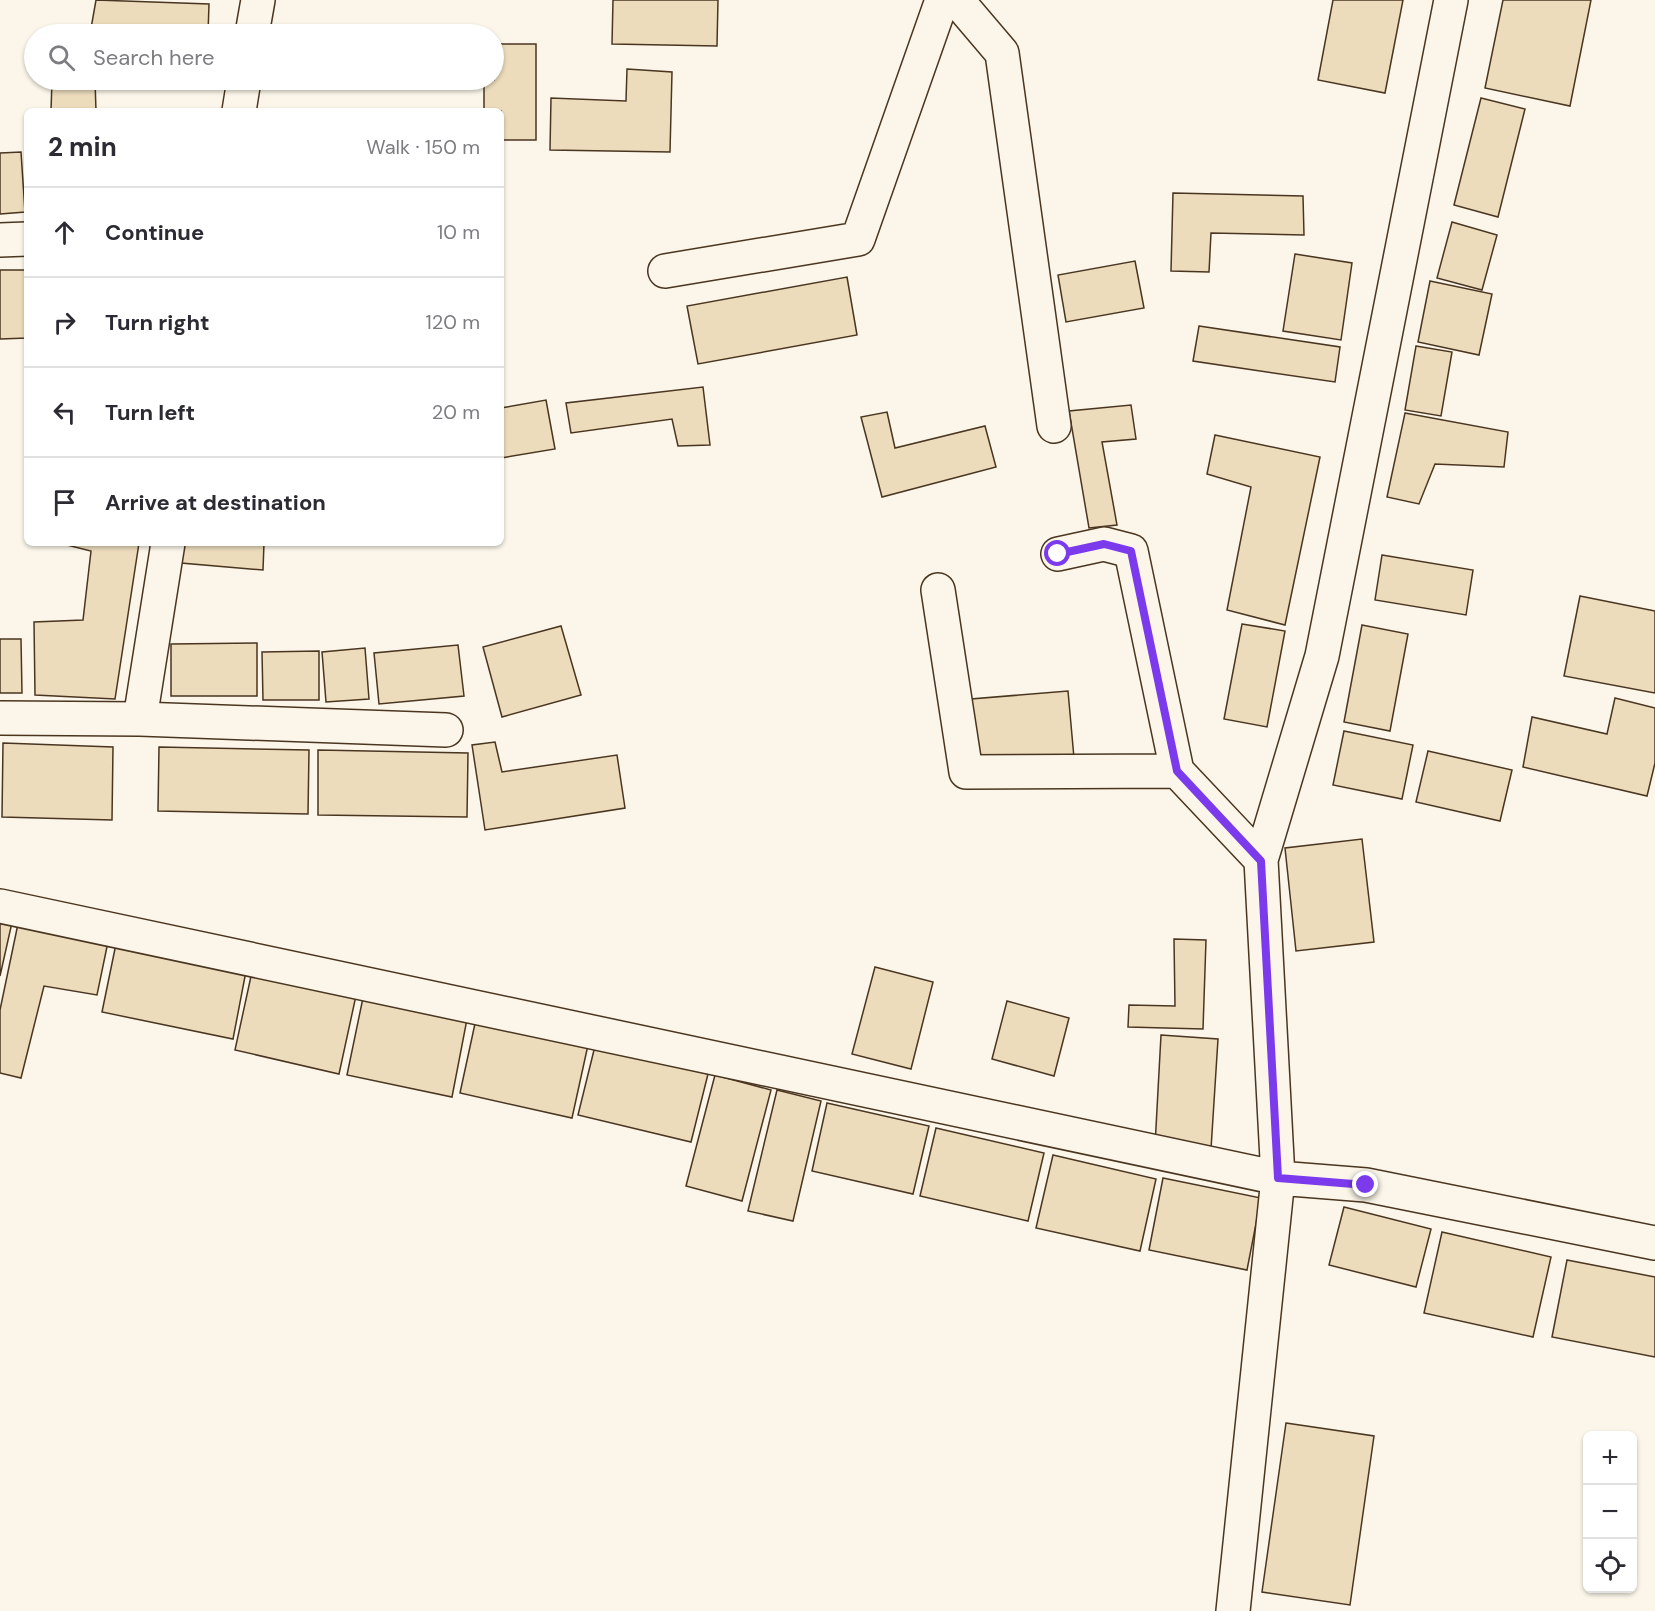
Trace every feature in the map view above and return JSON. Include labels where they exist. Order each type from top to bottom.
[{"type":"street","points":[[254,24],[258,0]]},
{"type":"street","points":[[665,271],[858,239],[942,0]]},
{"type":"street","points":[[957,0],[1002,53],[1054,426]]},
{"type":"street","points":[[1233,1611],[1278,1178],[1261,861],[1322,656],[1451,0]]},
{"type":"street","points":[[239,108],[242,90]]},
{"type":"street","points":[[0,240],[24,239]]},
{"type":"street","points":[[1058,554],[1104,544],[1131,551],[1177,771],[1261,861]]},
{"type":"street","points":[[140,719],[168,546]]},
{"type":"street","points":[[938,590],[966,772],[1177,771]]},
{"type":"street","points":[[0,718],[140,719],[446,730]]},
{"type":"street","points":[[0,906],[1278,1178],[1366,1185],[1655,1243]]},
{"type":"building","points":[[96,0],[209,4],[208,24],[92,24]]},
{"type":"building","points":[[613,0],[718,0],[717,46],[612,44]]},
{"type":"building","points":[[1333,0],[1403,0],[1385,93],[1318,80]]},
{"type":"building","points":[[1503,0],[1591,0],[1570,106],[1485,88]]},
{"type":"building","points":[[504,44],[536,44],[536,140],[504,140],[504,108],[484,108],[484,90],[504,90]]},
{"type":"building","points":[[627,69],[672,72],[670,152],[550,150],[551,98],[626,101]]},
{"type":"building","points":[[52,90],[95,90],[96,108],[51,108]]},
{"type":"building","points":[[1481,98],[1525,109],[1498,217],[1454,205]]},
{"type":"building","points":[[21,152],[24,212],[0,214],[0,153]]},
{"type":"building","points":[[1173,193],[1303,196],[1304,235],[1211,233],[1209,272],[1171,271]]},
{"type":"building","points":[[1452,222],[1497,235],[1482,290],[1437,278]]},
{"type":"building","points":[[1295,254],[1352,263],[1341,340],[1283,331]]},
{"type":"building","points":[[1135,261],[1144,308],[1066,322],[1058,275]]},
{"type":"building","points":[[0,270],[24,270],[24,338],[0,339]]},
{"type":"building","points":[[847,277],[857,335],[698,364],[687,306]]},
{"type":"building","points":[[1430,281],[1492,294],[1479,355],[1418,342]]},
{"type":"building","points":[[1199,326],[1340,347],[1335,382],[1193,361]]},
{"type":"building","points":[[1416,346],[1452,352],[1441,416],[1405,410]]},
{"type":"building","points":[[703,387],[710,445],[678,446],[672,419],[571,433],[566,403]]},
{"type":"building","points":[[546,400],[555,449],[504,458],[504,407]]},
{"type":"building","points":[[1131,405],[1136,439],[1102,442],[1117,525],[1089,528],[1069,411]]},
{"type":"building","points":[[887,412],[895,448],[985,426],[996,467],[882,497],[861,417]]},
{"type":"building","points":[[1405,413],[1508,432],[1504,467],[1435,464],[1419,504],[1387,497]]},
{"type":"building","points":[[1215,435],[1320,457],[1285,625],[1227,610],[1251,487],[1207,474]]},
{"type":"building","points":[[71,546],[139,546],[115,699],[35,695],[34,622],[83,620],[91,551]]},
{"type":"building","points":[[182,546],[264,546],[263,570],[181,563]]},
{"type":"building","points":[[1382,555],[1473,570],[1466,615],[1375,600]]},
{"type":"building","points":[[1580,596],[1655,611],[1655,693],[1564,676]]},
{"type":"building","points":[[1242,624],[1285,631],[1267,727],[1224,719]]},
{"type":"building","points":[[1362,625],[1408,634],[1390,731],[1344,722]]},
{"type":"building","points":[[561,626],[581,695],[502,717],[483,647]]},
{"type":"building","points":[[0,639],[21,639],[22,693],[0,693]]},
{"type":"building","points":[[257,643],[257,696],[171,696],[171,644]]},
{"type":"building","points":[[458,645],[464,696],[379,704],[374,653]]},
{"type":"building","points":[[365,648],[369,699],[326,702],[322,652]]},
{"type":"building","points":[[319,651],[319,700],[263,700],[262,652]]},
{"type":"building","points":[[1068,691],[1074,758],[977,766],[971,699]]},
{"type":"building","points":[[1615,698],[1655,708],[1655,763],[1647,796],[1523,767],[1532,717],[1607,734]]},
{"type":"building","points":[[1344,731],[1413,745],[1402,799],[1333,785]]},
{"type":"building","points":[[495,742],[502,772],[617,755],[625,808],[485,830],[472,745]]},
{"type":"building","points":[[3,743],[113,747],[112,820],[2,817]]},
{"type":"building","points":[[159,747],[309,750],[308,814],[158,811]]},
{"type":"building","points":[[318,750],[468,753],[467,817],[318,815]]},
{"type":"building","points":[[1428,751],[1512,770],[1500,821],[1416,802]]},
{"type":"building","points":[[1362,839],[1374,942],[1296,951],[1285,848]]},
{"type":"building","points":[[0,915],[13,918],[0,976]]},
{"type":"building","points":[[19,919],[109,937],[97,995],[44,986],[21,1078],[0,1073],[0,1010]]},
{"type":"building","points":[[117,939],[247,966],[233,1039],[102,1012]]},
{"type":"building","points":[[1174,939],[1206,940],[1203,1029],[1128,1027],[1129,1005],[1175,1006]]},
{"type":"building","points":[[253,967],[357,991],[339,1074],[235,1050]]},
{"type":"building","points":[[875,967],[933,982],[911,1069],[852,1054]]},
{"type":"building","points":[[364,993],[468,1014],[452,1097],[347,1075]]},
{"type":"building","points":[[1007,1001],[1069,1018],[1054,1076],[992,1059]]},
{"type":"building","points":[[476,1019],[588,1045],[572,1118],[460,1093]]},
{"type":"building","points":[[1161,1035],[1218,1039],[1211,1149],[1155,1146]]},
{"type":"building","points":[[595,1046],[708,1074],[691,1142],[578,1115]]},
{"type":"building","points":[[715,1075],[771,1090],[742,1201],[686,1186]]},
{"type":"building","points":[[777,1090],[821,1101],[793,1221],[748,1211]]},
{"type":"building","points":[[827,1103],[929,1126],[913,1194],[812,1171]]},
{"type":"building","points":[[936,1128],[1044,1153],[1028,1221],[920,1196]]},
{"type":"building","points":[[1053,1155],[1156,1179],[1140,1251],[1036,1228]]},
{"type":"building","points":[[1163,1178],[1261,1198],[1247,1270],[1149,1250]]},
{"type":"building","points":[[1344,1207],[1431,1229],[1416,1287],[1329,1265]]},
{"type":"building","points":[[1442,1232],[1551,1257],[1533,1337],[1424,1313]]},
{"type":"building","points":[[1567,1260],[1655,1277],[1655,1357],[1552,1337]]},
{"type":"building","points":[[1286,1423],[1374,1436],[1350,1605],[1262,1592]]},
{"type":"route","points":[[1058,554],[1104,544],[1131,551],[1177,771],[1261,861],[1278,1178],[1366,1185]]}]
